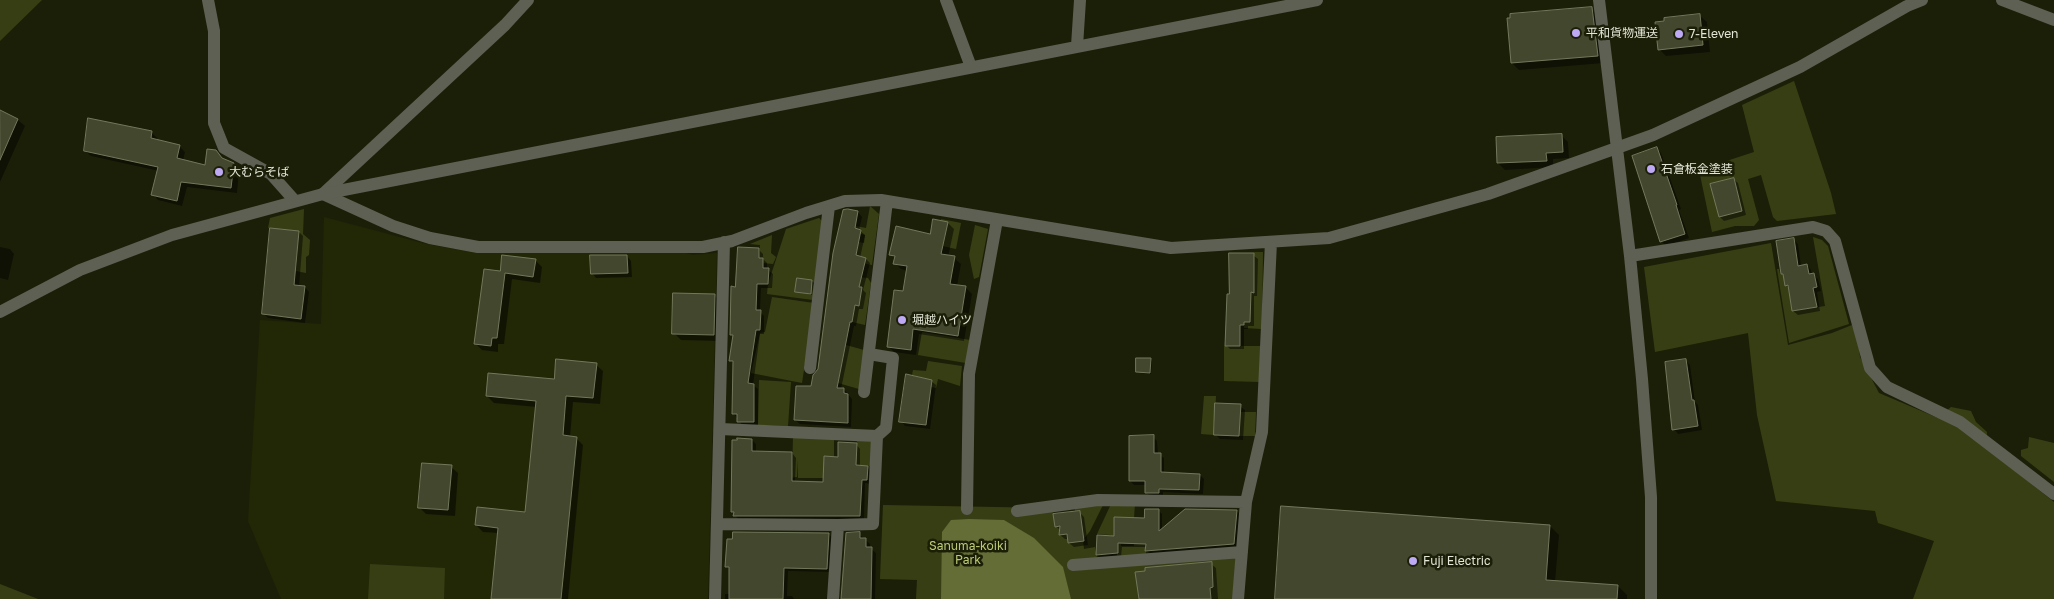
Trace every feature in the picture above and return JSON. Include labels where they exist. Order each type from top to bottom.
[{"type":"street","points":[[208,0],[214,31],[214,123],[224,148],[271,174],[295,201]]},
{"type":"street","points":[[324,194],[505,25],[528,0]]},
{"type":"street","points":[[946,0],[971,67]]},
{"type":"street","points":[[1077,46],[1080,0]]},
{"type":"street","points":[[0,312],[80,270],[172,235],[324,194],[1317,0]]},
{"type":"street","points":[[1599,0],[1630,256],[1651,498],[1651,599]]},
{"type":"street","points":[[324,194],[393,226],[430,238],[478,247],[703,247],[724,242],[845,201],[887,201],[1171,248],[1329,238],[1488,194],[1653,135],[1800,67],[1907,6],[1922,0]]},
{"type":"street","points":[[2002,0],[2054,20]]},
{"type":"street","points":[[864,392],[887,201]]},
{"type":"street","points":[[810,368],[829,206]]},
{"type":"street","points":[[967,508],[969,374],[997,220]]},
{"type":"street","points":[[1630,256],[1813,227],[1826,231],[1835,241],[1870,368],[1887,387],[1960,422],[2054,494]]},
{"type":"street","points":[[715,599],[724,242]]},
{"type":"street","points":[[1238,599],[1246,502],[1262,432],[1271,242]]},
{"type":"street","points":[[720,429],[877,436],[886,428],[893,358],[869,354]]},
{"type":"street","points":[[717,524],[872,524],[877,436]]},
{"type":"street","points":[[1017,511],[1098,500],[1246,502]]},
{"type":"street","points":[[833,599],[838,525]]},
{"type":"street","points":[[1073,565],[1242,552]]},
{"type":"shaded area","points":[[324,217],[426,244],[455,249],[677,250],[692,255],[717,253],[708,599],[281,599],[248,521],[260,320],[321,324]]},
{"type":"shaded area","name":"Sanuma-koiki Park","points":[[951,520],[1004,520],[1034,538],[1063,567],[1071,599],[941,599],[942,532]]},
{"type":"green space","points":[[0,0],[42,0],[0,41]]},
{"type":"green space","points":[[1794,81],[1831,193],[1836,214],[1777,221],[1773,217],[1761,175],[1748,179],[1759,220],[1754,226],[1735,226],[1712,232],[1699,170],[1754,152],[1742,105]]},
{"type":"green space","points":[[870,206],[879,214],[872,265],[832,257],[833,253],[855,257],[859,242],[864,243],[865,235],[861,234],[861,229],[839,225],[840,223],[866,228]]},
{"type":"green space","points":[[304,209],[303,234],[310,240],[309,255],[306,257],[306,273],[296,271],[299,231],[268,228],[270,218]]},
{"type":"green space","points":[[819,218],[822,221],[813,300],[767,294],[768,284],[786,229]]},
{"type":"green space","points":[[941,219],[961,223],[956,249],[928,243],[931,229],[937,230],[936,243]]},
{"type":"green space","points":[[975,225],[988,229],[979,277],[974,279],[969,255]]},
{"type":"green space","points":[[772,235],[771,253],[776,257],[773,264],[763,263],[763,258],[759,258],[760,245],[750,244]]},
{"type":"green space","points":[[1813,237],[1822,240],[1828,246],[1849,324],[1789,343],[1777,269],[1779,269],[1780,274],[1783,274],[1785,285],[1788,285],[1792,311],[1825,306]]},
{"type":"green space","points":[[1771,243],[1788,345],[1832,333],[1852,325],[1858,340],[1860,357],[1879,393],[1938,418],[1951,407],[1971,411],[1976,422],[1987,432],[1986,448],[2054,502],[2054,599],[1913,599],[1934,541],[1878,523],[1875,511],[1776,501],[1757,415],[1748,333],[1655,352],[1644,267]]},
{"type":"green space","points":[[1254,252],[1263,252],[1262,329],[1244,328],[1244,322],[1250,322],[1250,292],[1254,292]]},
{"type":"green space","points":[[859,277],[868,278],[871,283],[865,325],[852,322],[855,305],[859,306],[862,288],[857,286]]},
{"type":"green space","points":[[772,297],[814,303],[802,383],[751,373],[760,333],[765,332]]},
{"type":"green space","points":[[922,332],[970,340],[966,363],[918,355]]},
{"type":"green space","points":[[846,345],[864,350],[859,389],[838,383]]},
{"type":"green space","points":[[1224,346],[1261,346],[1261,382],[1224,381]]},
{"type":"green space","points":[[928,361],[962,366],[960,386],[938,379],[936,388],[931,387],[932,380],[912,375],[913,370],[926,371]]},
{"type":"green space","points":[[759,380],[791,382],[788,426],[758,425]]},
{"type":"green space","points":[[1204,396],[1216,396],[1214,435],[1201,434]]},
{"type":"green space","points":[[1240,412],[1256,412],[1255,436],[1239,436]]},
{"type":"green space","points":[[793,437],[834,437],[834,478],[798,478],[798,459],[797,477],[790,478],[792,474]]},
{"type":"green space","points":[[2029,437],[2054,443],[2054,482],[2021,456],[2021,450],[2028,448]]},
{"type":"green space","points":[[857,439],[869,439],[872,443],[871,466],[856,465]]},
{"type":"green space","points":[[1112,502],[1135,503],[1134,518],[1114,518],[1114,524],[1116,524],[1121,538],[1121,546],[1134,546],[1134,535],[1146,535],[1146,558],[1117,558],[1117,546],[1110,546],[1111,535],[1097,534]]},
{"type":"green space","points":[[1104,503],[1090,531],[1083,540],[1084,549],[1095,547],[1097,558],[1238,554],[1234,599],[916,599],[917,580],[880,579],[883,505],[1052,508],[1055,527],[1060,526],[1059,535],[1067,534],[1068,543],[1083,541],[1080,511],[1075,511],[1074,506]]},
{"type":"green space","points":[[370,564],[445,568],[444,599],[368,599]]},
{"type":"green space","points":[[0,584],[38,599],[0,599]]},
{"type":"building","points":[[1592,7],[1598,56],[1511,63],[1507,18],[1510,18],[1510,14]]},
{"type":"building","name":"7-Eleven","points":[[1700,14],[1703,45],[1658,50],[1655,22],[1664,21],[1664,18]]},
{"type":"building","points":[[0,110],[18,119],[0,160]]},
{"type":"building","points":[[88,118],[152,131],[151,138],[180,145],[177,158],[205,165],[207,149],[216,150],[222,158],[234,163],[231,188],[181,182],[177,201],[151,195],[158,167],[84,151]]},
{"type":"building","points":[[1562,134],[1563,152],[1546,153],[1547,161],[1497,163],[1496,137]]},
{"type":"building","points":[[1657,147],[1685,234],[1660,242],[1632,156]]},
{"type":"building","points":[[1734,178],[1742,211],[1719,217],[1710,184]]},
{"type":"building","points":[[843,210],[858,211],[855,228],[861,230],[856,255],[866,258],[859,287],[862,287],[859,306],[855,305],[852,322],[850,322],[837,388],[844,388],[844,393],[848,394],[848,423],[794,420],[796,386],[811,386],[813,375],[818,369],[833,253]]},
{"type":"building","points":[[933,219],[948,222],[941,254],[955,256],[950,284],[966,286],[958,336],[913,329],[911,350],[887,347],[894,290],[903,291],[907,266],[893,264],[895,256],[889,255],[896,226],[930,234]]},
{"type":"building","points":[[270,228],[299,231],[294,285],[305,286],[301,319],[262,314]]},
{"type":"building","points":[[1794,238],[1798,266],[1807,264],[1809,274],[1814,273],[1817,287],[1813,288],[1817,307],[1792,311],[1788,285],[1785,286],[1783,274],[1781,274],[1776,241]]},
{"type":"building","points":[[738,247],[759,248],[759,258],[763,258],[763,268],[769,268],[768,284],[757,284],[756,310],[761,310],[760,330],[756,330],[748,383],[754,384],[754,422],[737,422],[737,414],[732,414],[733,361],[729,361],[733,335],[730,335],[731,286],[735,287]]},
{"type":"building","points":[[1229,253],[1254,253],[1254,293],[1251,292],[1250,322],[1244,322],[1244,325],[1240,325],[1240,346],[1225,346],[1227,294],[1229,294]]},
{"type":"building","points":[[502,255],[536,259],[533,277],[505,273],[497,338],[492,338],[491,346],[474,344],[484,269],[500,271]]},
{"type":"building","points":[[590,255],[627,255],[628,273],[591,274]]},
{"type":"building","points":[[797,278],[812,280],[811,294],[795,292]]},
{"type":"building","points":[[673,293],[715,294],[714,335],[672,334]]},
{"type":"building","points":[[1136,358],[1151,358],[1150,373],[1136,372]]},
{"type":"building","points":[[556,359],[597,363],[593,398],[566,396],[563,435],[577,437],[561,599],[491,599],[498,528],[475,525],[477,507],[525,512],[536,401],[486,396],[488,373],[554,379]]},
{"type":"building","points":[[1686,359],[1698,426],[1672,430],[1665,362]]},
{"type":"building","points":[[906,374],[932,380],[926,425],[899,422]]},
{"type":"building","points":[[1215,403],[1241,404],[1239,436],[1214,435]]},
{"type":"building","points":[[1154,435],[1154,453],[1161,453],[1161,472],[1200,474],[1199,490],[1159,489],[1159,493],[1145,493],[1145,481],[1129,481],[1129,436]]},
{"type":"building","points":[[737,438],[752,439],[752,451],[792,452],[792,481],[823,482],[824,456],[838,457],[838,442],[857,443],[856,465],[868,466],[867,480],[862,480],[860,516],[733,516],[734,512],[731,512],[732,440],[737,440]]},
{"type":"building","points":[[422,463],[452,465],[448,510],[418,508]]},
{"type":"building","name":"Fuji Electric","points":[[1281,506],[1550,525],[1546,580],[1618,585],[1617,599],[1275,599]]},
{"type":"building","points":[[1145,509],[1159,509],[1159,531],[1185,509],[1237,510],[1234,544],[1145,551],[1146,544],[1118,543],[1118,553],[1096,555],[1097,535],[1114,536],[1114,517],[1144,518]]},
{"type":"building","points":[[1080,511],[1084,541],[1068,543],[1067,534],[1059,535],[1060,526],[1055,527],[1053,514]]},
{"type":"building","points":[[733,532],[829,533],[827,569],[784,568],[783,599],[729,599],[729,567],[725,567],[727,539],[732,539]]},
{"type":"building","points":[[860,532],[860,538],[866,538],[866,547],[872,547],[871,599],[841,599],[846,533]]},
{"type":"building","points":[[1212,562],[1213,587],[1210,588],[1211,599],[1139,599],[1135,572],[1145,571],[1145,568]]},
{"type":"place","name":"平和貨物運送","points":[[1576,33]]},
{"type":"place","name":"7-Eleven","points":[[1679,34]]},
{"type":"place","name":"石倉板金塗装","points":[[1651,169]]},
{"type":"place","name":"大むらそば","points":[[219,172]]},
{"type":"place","name":"堀越ハイツ","points":[[902,320]]},
{"type":"place","name":"Fuji Electric","points":[[1413,561]]}]
